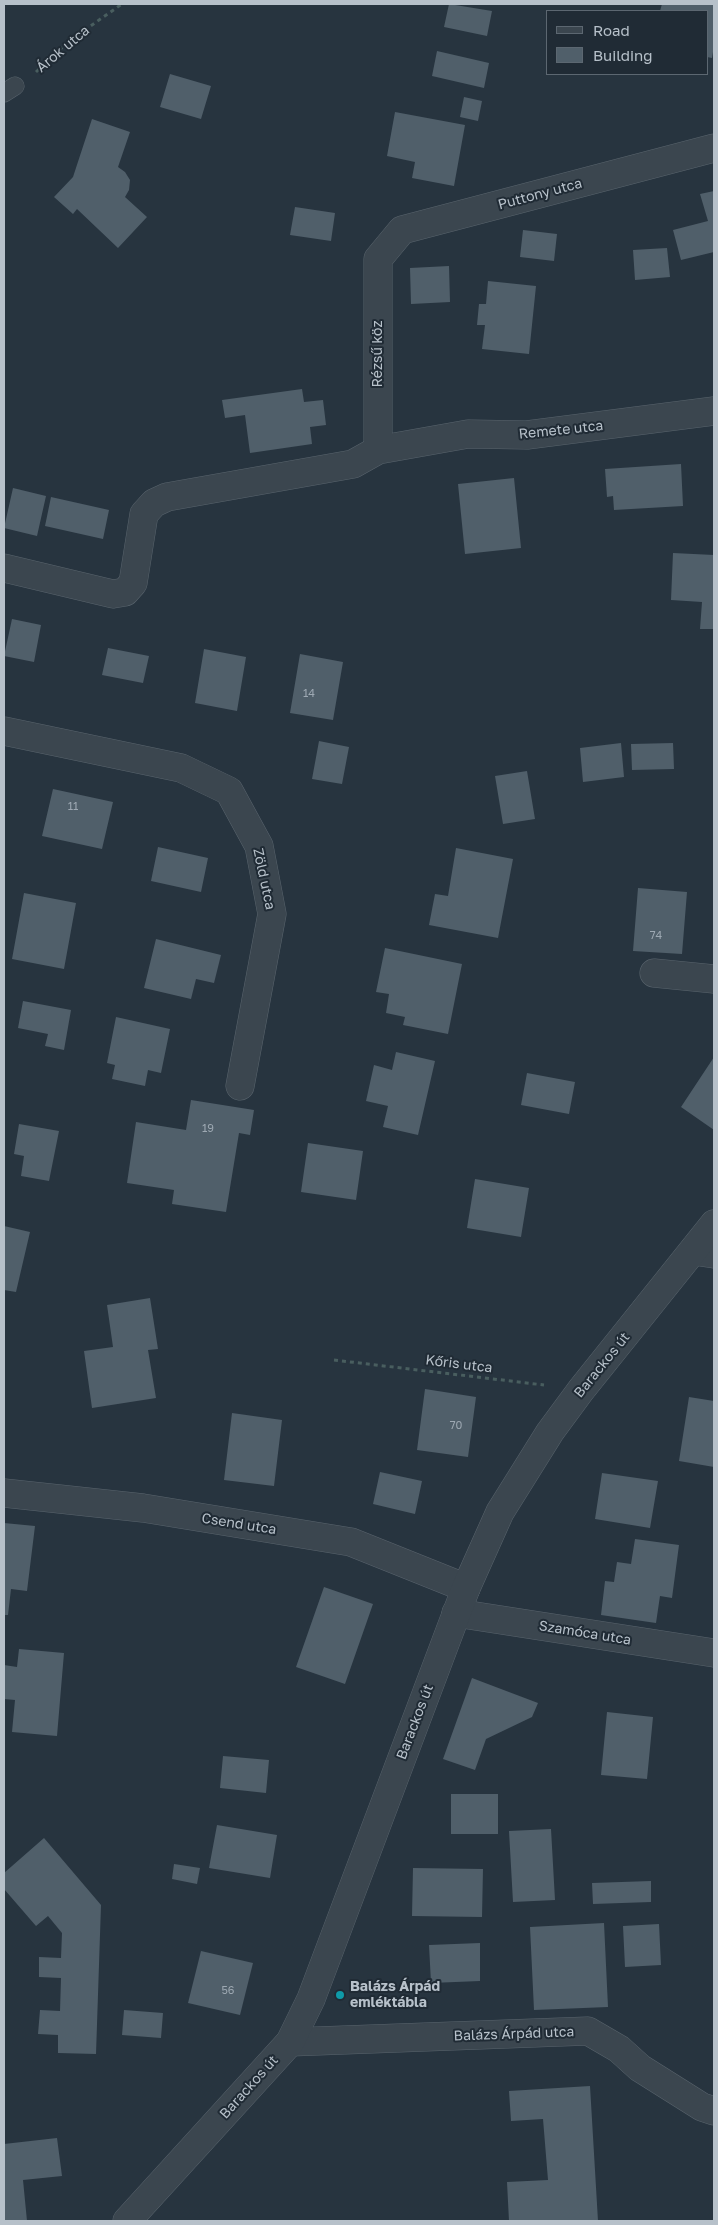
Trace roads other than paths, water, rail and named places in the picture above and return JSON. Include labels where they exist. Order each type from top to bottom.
[{"type":"street","name":"Puttony utca","points":[[378,259],[402,230],[714,148]]},
{"type":"street","name":"Rézsű köz","points":[[378,259],[378,450]]},
{"type":"street","name":"Remete utca","points":[[4,568],[113,594],[125,592],[133,583],[144,514],[154,503],[166,497],[353,464],[378,450],[468,434],[527,436],[714,411]]},
{"type":"street","name":"Zöld utca","points":[[4,731],[181,768],[229,791],[259,846],[272,914],[240,1086]]},
{"type":"street","points":[[654,973],[714,979]]},
{"type":"street","name":"Barackos út","points":[[127,2221],[290,2042],[311,1999],[461,1600],[500,1512],[550,1432],[581,1390],[704,1253],[714,1224]]},
{"type":"street","name":"Csend utca","points":[[4,1493],[143,1508],[351,1542],[461,1600]]},
{"type":"street","name":"Szamóca utca","points":[[461,1600],[714,1653]]},
{"type":"street","name":"Balázs Árpád utca","points":[[290,2042],[588,2032],[619,2049],[646,2072],[702,2107],[714,2111]]},
{"type":"place","name":"Balázs Árpád emléktábla","points":[[340,1995]]}]
